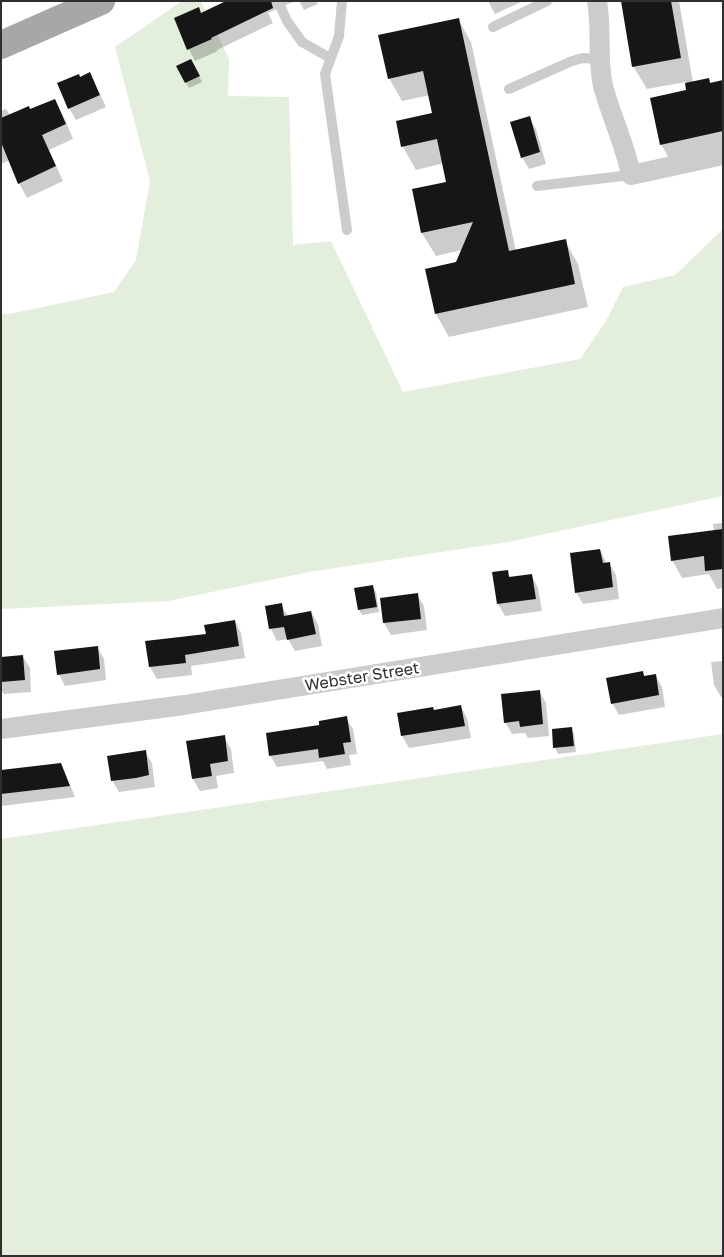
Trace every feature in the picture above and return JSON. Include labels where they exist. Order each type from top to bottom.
[{"type":"main road","points":[[1,45],[101,1]]},
{"type":"street","points":[[596,1],[600,21],[600,59],[603,86],[631,175],[723,155]]},
{"type":"street","name":"Webster Street","points":[[1,729],[184,705],[723,618]]},
{"type":"lane","points":[[278,1],[287,21],[302,42],[330,58]]},
{"type":"lane","points":[[342,1],[340,36],[325,74],[347,230]]},
{"type":"lane","points":[[493,27],[547,1]]},
{"type":"lane","points":[[509,89],[572,61],[583,58],[600,59]]},
{"type":"lane","points":[[538,186],[631,175]]},
{"type":"green space","points":[[182,1],[201,1],[229,59],[228,96],[289,97],[293,245],[331,241],[403,392],[580,359],[606,321],[623,287],[675,275],[723,229],[723,496],[508,542],[309,572],[168,601],[1,609],[1,314],[9,314],[114,292],[136,260],[150,181],[115,47]]},
{"type":"green space","points":[[723,734],[723,1256],[1,1256],[1,839]]},
{"type":"building","points":[[226,1],[271,1],[273,8],[187,50],[174,18],[199,7],[201,13]]},
{"type":"building","points":[[621,1],[671,1],[681,58],[632,67]]},
{"type":"building","points":[[459,18],[509,251],[566,239],[575,284],[435,314],[425,269],[456,262],[473,222],[421,233],[412,189],[446,182],[437,139],[401,147],[396,121],[432,113],[423,71],[388,79],[378,35]]},
{"type":"building","points":[[191,59],[200,76],[185,83],[176,66]]},
{"type":"building","points":[[90,72],[100,95],[68,109],[57,83],[79,74],[80,77]]},
{"type":"building","points":[[709,78],[710,83],[723,80],[723,131],[660,145],[650,98],[686,90],[685,83]]},
{"type":"building","points":[[55,99],[66,124],[42,135],[56,166],[18,184],[1,142],[1,118],[29,106],[30,109]]},
{"type":"building","points":[[530,116],[540,152],[521,158],[510,122]]},
{"type":"building","points":[[723,529],[723,569],[705,571],[704,556],[671,561],[668,536]]},
{"type":"building","points":[[600,549],[603,563],[610,562],[613,587],[575,593],[570,553]]},
{"type":"building","points":[[508,570],[509,577],[532,574],[536,599],[497,604],[492,572]]},
{"type":"building","points":[[373,585],[377,607],[358,610],[354,588]]},
{"type":"building","points":[[418,593],[421,619],[383,623],[380,598]]},
{"type":"building","points":[[282,603],[284,616],[311,611],[316,634],[287,640],[284,627],[269,629],[265,606]]},
{"type":"building","points":[[235,620],[239,646],[185,655],[186,663],[149,667],[145,641],[206,634],[204,625]]},
{"type":"building","points":[[98,646],[100,669],[57,675],[54,651]]},
{"type":"building","points":[[23,655],[25,680],[1,682],[1,657]]},
{"type":"building","points":[[643,671],[644,676],[656,674],[659,695],[611,704],[606,678]]},
{"type":"building","points":[[540,690],[543,724],[520,727],[519,721],[504,723],[501,694]]},
{"type":"building","points":[[461,705],[465,726],[401,736],[397,713],[433,707],[434,710]]},
{"type":"building","points":[[347,716],[351,742],[343,743],[345,754],[319,758],[318,749],[269,756],[266,733],[319,725],[319,721]]},
{"type":"building","points":[[572,727],[574,746],[553,748],[552,729]]},
{"type":"building","points":[[225,735],[228,761],[210,764],[212,776],[192,779],[186,741]]},
{"type":"building","points":[[146,750],[149,775],[111,781],[107,756]]},
{"type":"building","points":[[61,763],[70,786],[1,794],[1,770]]}]
